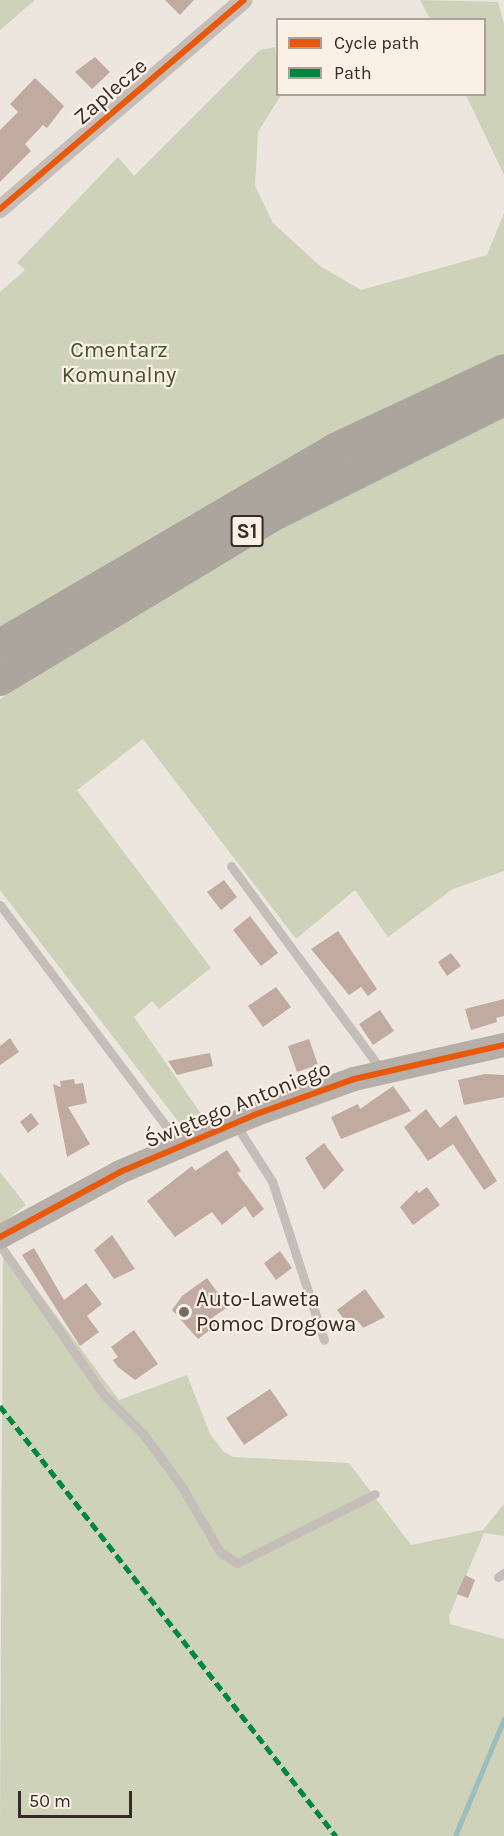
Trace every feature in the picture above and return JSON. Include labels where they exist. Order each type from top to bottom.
[{"type":"highway","name":"S1","points":[[0,645],[338,448],[504,370]]},
{"type":"highway","name":"S1","points":[[0,680],[272,516],[504,400]]},
{"type":"street","name":"Zaplecze","points":[[0,209],[244,0]]},
{"type":"street","name":"Świętego Antoniego","points":[[0,1237],[180,1145],[235,1122],[382,1071],[504,1045]]},
{"type":"lane","points":[[231,866],[382,1071]]},
{"type":"lane","points":[[0,905],[180,1145]]},
{"type":"lane","points":[[235,1122],[241,1140],[272,1181],[324,1340]]},
{"type":"lane","points":[[0,1245],[104,1395],[144,1435],[182,1487],[220,1552],[237,1563],[375,1494]]},
{"type":"green space","points":[[0,0],[35,0],[0,30]]},
{"type":"green space","points":[[420,0],[498,2],[504,24],[504,175],[466,96],[486,96],[486,18],[429,18]]},
{"type":"green space","name":"Cmentarz Komunalny","points":[[275,47],[276,96],[280,96],[258,132],[255,186],[273,223],[320,266],[361,290],[487,255],[504,213],[504,357],[0,630],[0,292],[25,270],[17,263],[118,157],[134,176],[260,50]]},
{"type":"green space","points":[[504,415],[504,871],[453,889],[388,937],[355,890],[296,939],[143,739],[77,790],[211,968],[159,1009],[152,1001],[134,1017],[206,1121],[184,1129],[0,890],[0,699],[315,506]]},
{"type":"green space","points":[[0,1172],[26,1205],[0,1225]]},
{"type":"green space","points":[[3,1244],[119,1400],[187,1375],[210,1434],[223,1451],[233,1457],[349,1463],[411,1545],[483,1530],[504,1504],[504,1536],[484,1533],[449,1616],[450,1624],[504,1639],[504,1836],[0,1836]]},
{"type":"building","points":[[165,0],[194,0],[180,15]]},
{"type":"building","points":[[95,57],[110,72],[92,89],[75,72]]},
{"type":"building","points":[[35,78],[64,106],[47,128],[43,125],[25,144],[31,151],[0,182],[0,130],[18,112],[10,104]]},
{"type":"building","points":[[224,880],[237,897],[221,910],[207,892]]},
{"type":"building","points":[[250,916],[278,953],[261,966],[233,930]]},
{"type":"building","points":[[338,931],[377,989],[368,996],[361,987],[349,995],[311,949]]},
{"type":"building","points":[[451,953],[461,966],[447,976],[438,962]]},
{"type":"building","points":[[276,987],[291,1007],[263,1027],[248,1006]]},
{"type":"building","points":[[504,999],[504,1016],[496,1018],[497,1022],[471,1030],[465,1009]]},
{"type":"building","points":[[380,1010],[394,1031],[373,1045],[359,1024]]},
{"type":"building","points":[[10,1038],[19,1052],[0,1065],[0,1046]]},
{"type":"building","points":[[309,1039],[318,1065],[297,1072],[288,1046]]},
{"type":"building","points":[[210,1053],[213,1066],[177,1075],[168,1061]]},
{"type":"building","points":[[485,1074],[504,1075],[504,1097],[464,1105],[458,1080]]},
{"type":"building","points":[[74,1079],[75,1084],[83,1083],[87,1103],[68,1107],[90,1144],[67,1157],[53,1084],[61,1087],[60,1081]]},
{"type":"building","points":[[393,1086],[411,1111],[341,1139],[331,1117],[358,1104],[360,1109]]},
{"type":"building","points":[[426,1109],[440,1128],[456,1115],[497,1181],[484,1190],[453,1144],[428,1161],[404,1127]]},
{"type":"building","points":[[31,1113],[39,1124],[28,1133],[20,1122]]},
{"type":"building","points":[[324,1143],[344,1170],[324,1190],[305,1158]]},
{"type":"building","points":[[227,1150],[241,1171],[237,1173],[264,1209],[253,1218],[245,1206],[222,1225],[212,1212],[175,1237],[147,1201],[192,1166],[195,1171]]},
{"type":"building","points":[[427,1187],[440,1205],[413,1225],[400,1207],[417,1190],[419,1193]]},
{"type":"building","points":[[112,1235],[135,1269],[114,1279],[94,1250]]},
{"type":"building","points":[[34,1248],[64,1300],[86,1283],[102,1304],[87,1316],[99,1332],[80,1346],[22,1255]]},
{"type":"building","points":[[280,1251],[292,1268],[276,1280],[264,1263]]},
{"type":"building","points":[[207,1278],[228,1307],[213,1317],[218,1324],[198,1339],[172,1310],[182,1296]]},
{"type":"building","points":[[365,1289],[385,1317],[363,1328],[357,1320],[349,1326],[337,1310]]},
{"type":"building","points":[[134,1330],[158,1364],[135,1380],[118,1367],[113,1360],[118,1357],[111,1347]]},
{"type":"building","points":[[270,1389],[288,1415],[244,1445],[226,1418]]},
{"type":"building","points":[[465,1575],[475,1580],[468,1598],[457,1594]]},
{"type":"waterway","points":[[455,1836],[504,1719]]},
{"type":"marked path","points":[[0,1406],[336,1836]]},
{"type":"cycle path","points":[[0,209],[244,0]]},
{"type":"cycle path","points":[[0,1237],[120,1172],[254,1115],[354,1079],[504,1045]]},
{"type":"place","name":"Auto-Laweta Pomoc Drogowa","points":[[184,1312]]}]
